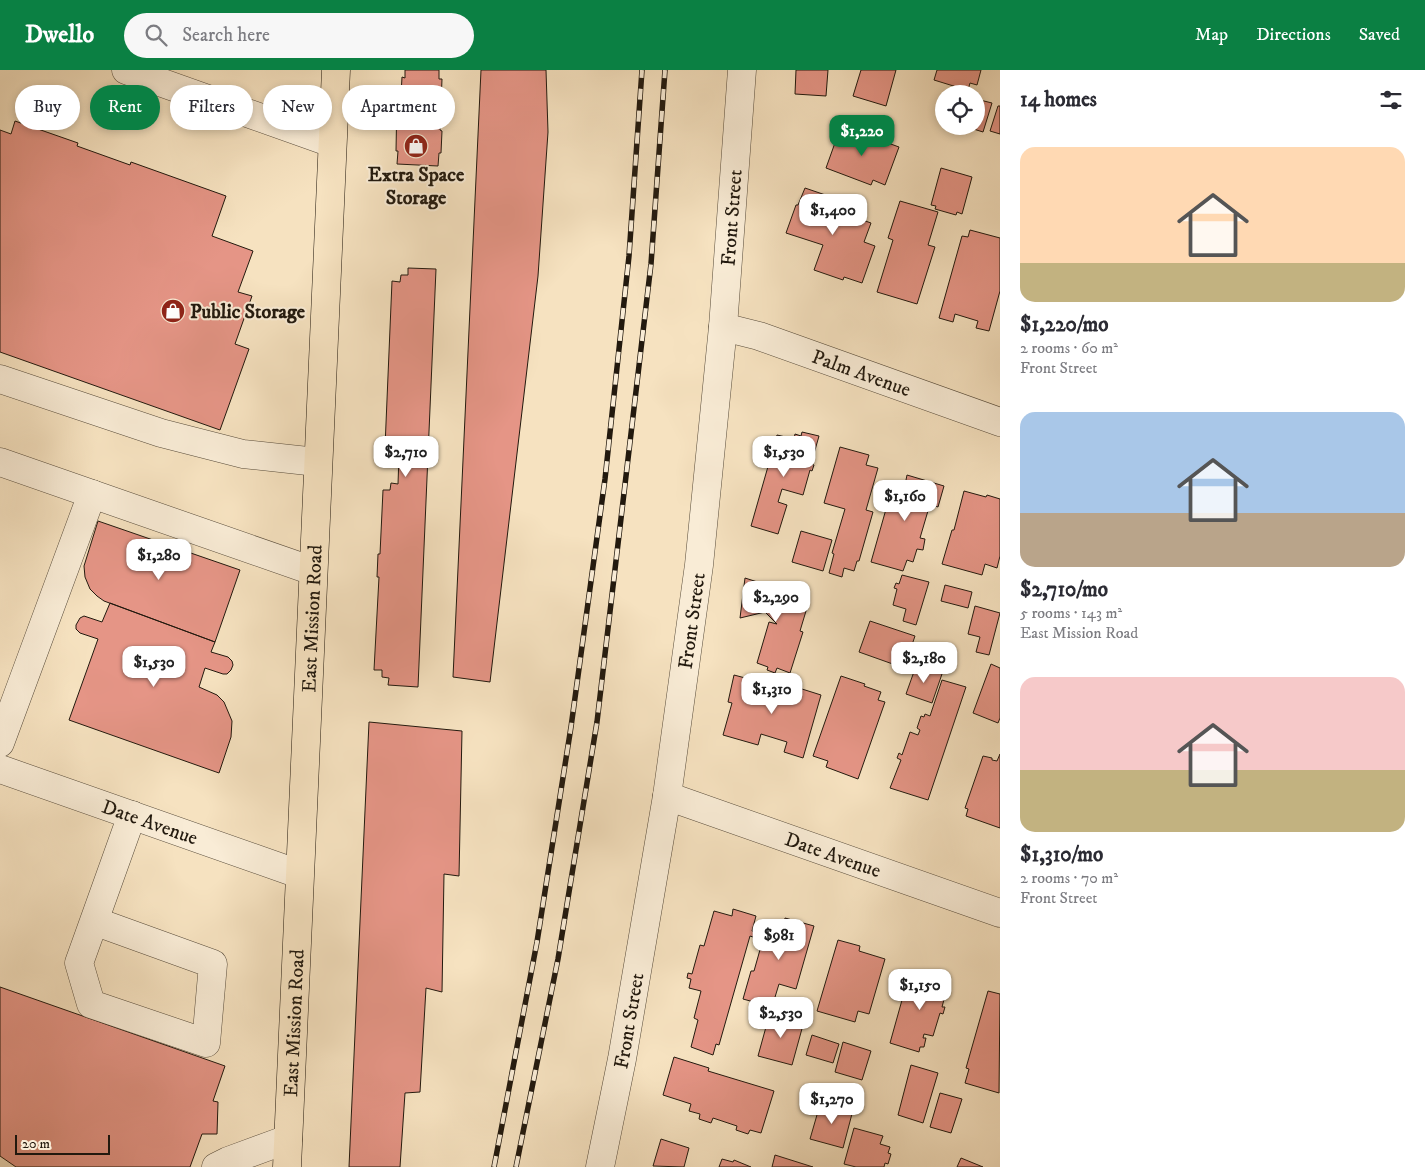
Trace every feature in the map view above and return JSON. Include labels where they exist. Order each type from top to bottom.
[{"type":"main road","name":"East Mission Road","points":[[287,1167],[336,70]]},
{"type":"street","points":[[126,70],[332,142]]},
{"type":"street","name":"Front Street","points":[[600,1167],[622,1059],[667,796],[699,565],[723,327],[742,70]]},
{"type":"street","name":"Palm Avenue","points":[[723,327],[759,336],[1000,422]]},
{"type":"street","points":[[0,379],[160,433],[243,454],[318,462]]},
{"type":"street","points":[[0,462],[313,571]]},
{"type":"street","points":[[0,743],[92,494]]},
{"type":"street","name":"Date Avenue","points":[[0,769],[299,874]]},
{"type":"street","name":"Date Avenue","points":[[667,796],[1000,913]]},
{"type":"street","points":[[94,921],[212,964],[206,1043],[92,1004],[79,963],[94,921],[132,815]]},
{"type":"street","points":[[216,1167],[288,1138]]},
{"type":"building","points":[[405,70],[439,70],[439,79],[442,79],[442,85],[402,85],[402,77],[405,78]]},
{"type":"building","points":[[481,70],[546,70],[548,132],[538,276],[490,682],[453,677]]},
{"type":"building","points":[[796,70],[828,70],[826,96],[795,94]]},
{"type":"building","points":[[861,70],[896,70],[886,106],[853,96]]},
{"type":"building","points":[[937,70],[981,70],[977,85],[970,83],[969,85],[950,85],[934,80]]},
{"type":"building","points":[[985,101],[992,103],[985,126]]},
{"type":"building","points":[[998,106],[1000,106],[1000,134],[990,131]]},
{"type":"building","points":[[15,121],[15,130],[41,130],[78,143],[77,146],[130,165],[131,162],[226,196],[212,236],[253,251],[238,292],[252,296],[235,344],[249,349],[220,430],[0,352],[0,130],[11,134]]},
{"type":"building","points":[[841,126],[899,147],[885,185],[873,180],[871,185],[826,168]]},
{"type":"building","points":[[396,130],[442,131],[441,153],[439,153],[438,166],[397,164],[398,151],[396,151]]},
{"type":"building","points":[[941,168],[972,177],[962,214],[957,212],[956,215],[935,209],[936,206],[931,205]]},
{"type":"building","points":[[805,188],[843,201],[840,212],[871,223],[864,242],[875,246],[862,283],[844,277],[843,280],[814,270],[823,245],[786,233],[796,205],[798,205]]},
{"type":"building","points":[[900,201],[938,212],[928,245],[935,247],[917,304],[877,292],[893,240],[888,238]]},
{"type":"building","points":[[970,230],[1000,238],[1000,291],[989,331],[976,328],[978,321],[955,314],[953,322],[939,318],[962,236],[968,237]]},
{"type":"building","points":[[408,268],[436,269],[418,687],[388,685],[389,678],[382,677],[382,670],[374,670],[379,577],[377,577],[378,554],[380,554],[383,490],[390,490],[391,483],[398,484],[399,455],[392,455],[392,447],[385,447],[392,281],[400,282],[401,275],[408,275]]},
{"type":"building","points":[[802,432],[819,436],[811,464],[814,465],[812,471],[810,470],[803,495],[782,489],[778,502],[787,505],[778,534],[751,526],[777,435],[794,439],[795,434],[801,436]]},
{"type":"building","points":[[840,447],[869,455],[866,465],[878,468],[866,510],[873,512],[859,561],[857,561],[854,571],[844,568],[842,577],[829,573],[834,554],[832,553],[845,509],[824,503]]},
{"type":"building","points":[[907,475],[944,486],[938,507],[930,504],[920,538],[925,539],[923,550],[917,549],[913,562],[907,560],[903,571],[871,562],[894,481],[905,485]]},
{"type":"building","points":[[964,491],[1000,499],[1000,556],[997,568],[985,564],[982,575],[942,564],[952,530],[954,530]]},
{"type":"building","points":[[98,521],[240,570],[215,642],[104,601],[90,589],[85,577],[84,566]]},
{"type":"building","points":[[801,531],[832,540],[823,571],[792,562]]},
{"type":"building","points":[[902,575],[929,582],[916,625],[903,621],[906,609],[893,605],[897,589],[894,588],[896,583],[899,584]]},
{"type":"building","points":[[745,578],[809,601],[800,631],[803,632],[790,673],[777,668],[775,673],[767,670],[768,667],[757,663],[769,622],[777,624],[765,612],[740,618]]},
{"type":"building","points":[[945,585],[972,592],[968,608],[941,601]]},
{"type":"building","points":[[110,603],[215,642],[211,652],[228,657],[232,661],[233,665],[227,674],[205,668],[199,687],[217,695],[224,702],[232,721],[231,737],[219,773],[69,720],[98,639],[80,633],[76,629],[76,625],[80,618],[84,616],[102,622]]},
{"type":"building","points":[[975,606],[1000,613],[989,655],[976,652],[980,637],[968,634]]},
{"type":"building","points":[[870,621],[915,636],[904,668],[859,652]]},
{"type":"building","points":[[991,664],[1000,668],[1000,718],[998,723],[973,713]]},
{"type":"building","points":[[916,666],[942,674],[932,703],[906,694]]},
{"type":"building","points":[[734,675],[749,679],[750,676],[757,678],[759,681],[755,696],[768,700],[769,695],[779,698],[783,683],[821,695],[803,758],[784,752],[787,742],[761,734],[758,745],[723,735],[732,703],[728,702]]},
{"type":"building","points":[[841,676],[881,692],[878,700],[885,702],[858,779],[826,767],[828,761],[813,756]]},
{"type":"building","points":[[942,680],[966,687],[928,800],[890,788],[901,760],[897,758],[899,753],[902,755],[910,732],[918,735],[920,730],[917,728],[921,716],[924,717],[925,714],[930,716]]},
{"type":"building","points":[[369,722],[462,731],[459,876],[444,874],[442,992],[426,988],[420,1092],[405,1093],[400,1167],[349,1167]]},
{"type":"building","points":[[1000,754],[1000,828],[966,816],[968,809],[965,808],[983,756],[997,761]]},
{"type":"building","points":[[733,909],[756,916],[752,931],[755,932],[753,937],[750,936],[719,1045],[716,1044],[713,1055],[691,1047],[698,1020],[694,1018],[701,991],[689,988],[691,979],[687,978],[688,973],[692,974],[700,945],[704,946],[714,911],[732,916]]},
{"type":"building","points":[[785,918],[814,926],[796,989],[779,984],[772,1007],[743,999],[751,971],[754,971],[767,925],[783,929]]},
{"type":"building","points":[[838,940],[860,946],[859,951],[885,959],[869,1014],[858,1011],[855,1022],[817,1011]]},
{"type":"building","points":[[933,973],[950,977],[942,1007],[945,1007],[943,1014],[940,1013],[933,1036],[924,1034],[923,1038],[926,1038],[924,1047],[920,1047],[919,1052],[890,1043],[909,975],[925,980],[926,975],[932,977]]},
{"type":"building","points":[[0,987],[225,1066],[213,1101],[218,1102],[217,1134],[202,1134],[190,1167],[16,1167],[0,1156]]},
{"type":"building","points":[[988,991],[1000,994],[999,1093],[965,1083],[969,1069],[966,1068]]},
{"type":"building","points":[[779,1015],[800,1021],[800,1024],[803,1025],[792,1065],[758,1056],[769,1016],[778,1018]]},
{"type":"building","points":[[812,1035],[839,1044],[833,1063],[806,1055]]},
{"type":"building","points":[[843,1042],[871,1051],[862,1080],[835,1072]]},
{"type":"building","points":[[674,1057],[709,1068],[708,1071],[774,1091],[761,1133],[750,1130],[748,1134],[736,1130],[737,1126],[713,1118],[711,1123],[699,1119],[700,1114],[689,1111],[691,1104],[663,1095]]},
{"type":"building","points":[[911,1065],[938,1073],[923,1123],[898,1115]]},
{"type":"building","points":[[940,1093],[962,1099],[951,1133],[930,1127]]},
{"type":"building","points":[[821,1101],[853,1110],[843,1148],[810,1139]]},
{"type":"building","points":[[854,1128],[883,1136],[880,1144],[890,1147],[888,1153],[891,1154],[888,1164],[885,1163],[884,1167],[856,1167],[844,1164]]},
{"type":"building","points":[[661,1139],[689,1148],[684,1167],[653,1166]]},
{"type":"building","points":[[775,1155],[813,1167],[772,1167]]},
{"type":"building","points":[[961,1158],[983,1167],[957,1167]]},
{"type":"building","points":[[722,1159],[733,1162],[734,1160],[751,1167],[719,1167]]},
{"type":"railway","points":[[494,1167],[537,942],[571,727],[605,479],[629,256],[642,70]]},
{"type":"railway","points":[[516,1167],[558,959],[597,722],[651,264],[665,70]]},
{"type":"place","name":"Extra Space Storage","points":[[416,146]]},
{"type":"place","name":"Public Storage","points":[[173,311]]}]
